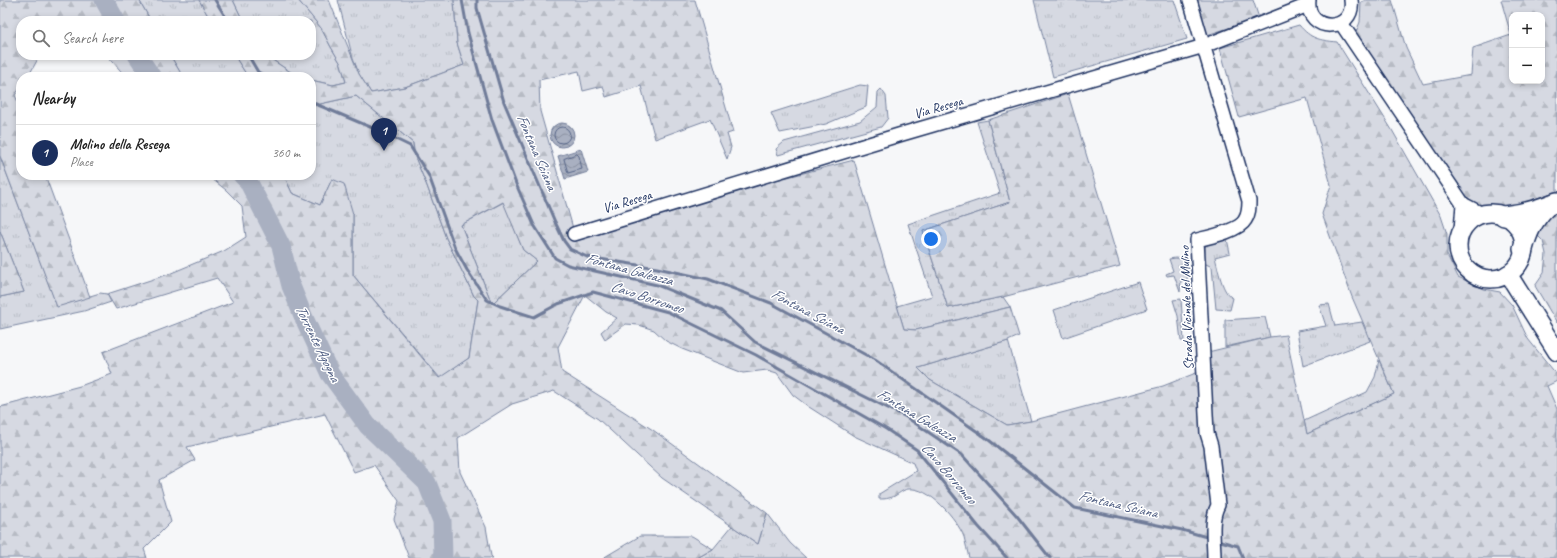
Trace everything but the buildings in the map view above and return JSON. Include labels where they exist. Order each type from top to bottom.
[{"type":"highway","points":[[1504,216],[1519,214],[1552,204]]},
{"type":"highway","points":[[1523,249],[1527,233],[1536,216],[1552,204]]},
{"type":"main road","points":[[1482,214],[1497,214],[1504,216],[1513,221],[1519,229],[1523,239],[1523,249],[1518,263],[1508,274],[1498,278],[1477,276],[1468,270],[1458,251],[1458,241],[1461,230],[1467,223],[1482,214]]},
{"type":"main road","points":[[1508,274],[1557,352]]},
{"type":"street","points":[[1190,0],[1204,46]]},
{"type":"street","points":[[1309,2],[1310,11],[1317,21],[1328,25],[1341,23],[1352,8],[1352,0]]},
{"type":"street","name":"Via Resega","points":[[574,234],[902,134],[1204,46],[1309,2]]},
{"type":"street","points":[[1341,23],[1463,204],[1482,214]]},
{"type":"street","name":"Strada Vicinale del Mulino","points":[[1204,46],[1249,201],[1249,211],[1245,221],[1237,227],[1197,240],[1207,433],[1211,446],[1218,505],[1215,510],[1214,522],[1214,558]]},
{"type":"street","points":[[1461,230],[1463,204]]},
{"type":"green space","points":[[0,0],[139,0],[148,16],[16,16],[16,60],[37,60],[31,72],[16,72],[16,180],[47,180],[90,297],[57,307],[0,156]]},
{"type":"green space","points":[[139,0],[199,0],[208,16],[148,16]]},
{"type":"green space","points":[[199,0],[233,0],[241,16],[208,16]]},
{"type":"green space","points":[[233,0],[298,0],[311,16],[241,16]]},
{"type":"green space","points":[[298,0],[329,0],[359,74],[371,93],[405,87],[464,65],[457,43],[454,0],[695,0],[733,132],[727,134],[731,147],[727,159],[710,119],[655,139],[641,86],[606,97],[603,86],[583,91],[579,71],[539,80],[540,111],[574,232],[854,160],[904,329],[916,330],[1010,307],[1019,336],[1008,341],[918,368],[930,380],[1007,425],[1031,421],[1163,386],[1211,367],[1208,352],[1270,337],[1286,335],[1307,434],[1394,394],[1352,297],[1322,214],[1331,185],[1307,98],[1239,117],[1220,48],[1299,25],[1303,30],[1316,38],[1337,42],[1392,130],[1441,216],[1447,234],[1447,255],[1458,277],[1484,289],[1500,292],[1512,305],[1528,339],[1557,375],[1557,381],[1547,386],[1557,409],[1557,558],[969,558],[964,537],[955,521],[933,498],[916,489],[908,489],[892,497],[879,499],[879,494],[916,471],[913,463],[854,436],[809,407],[793,395],[777,373],[767,370],[743,373],[682,349],[666,341],[654,330],[639,325],[626,324],[605,339],[601,332],[617,318],[606,312],[585,295],[558,347],[562,372],[653,430],[767,513],[758,544],[662,478],[598,419],[554,391],[512,404],[458,438],[460,472],[486,527],[491,556],[493,558],[409,558],[394,519],[399,501],[374,465],[354,472],[325,414],[187,447],[195,460],[159,480],[171,522],[144,549],[147,558],[0,558],[0,407],[80,386],[112,374],[103,352],[233,302],[217,278],[116,309],[107,294],[169,274],[224,251],[246,237],[242,206],[213,180],[286,180],[292,193],[320,205],[332,179],[344,184],[353,214],[353,275],[439,378],[469,358],[478,300],[474,296],[446,238],[415,157],[413,143],[356,96],[316,105],[316,81],[333,85],[346,82],[341,64],[316,22],[316,16],[311,16]],"holes":[[[503,202],[523,250],[537,261],[492,304],[461,225]]]},
{"type":"green space","points":[[338,0],[454,0],[457,43],[464,65],[405,87],[371,93],[359,74],[352,55]]},
{"type":"green space","points":[[1034,0],[1174,0],[1187,39],[1053,77]]},
{"type":"green space","points":[[1196,0],[1253,0],[1259,18],[1207,35]]},
{"type":"green space","points":[[1366,0],[1392,0],[1406,48],[1423,84],[1471,75],[1473,48],[1509,36],[1509,84],[1545,84],[1545,12],[1509,12],[1509,28],[1501,0],[1557,0],[1557,191],[1526,202],[1512,211],[1494,210],[1476,206],[1457,186],[1356,32],[1360,22],[1361,2]]},
{"type":"green space","points":[[316,22],[341,64],[346,82],[333,85],[316,81],[316,72],[290,72],[272,60],[316,60]]},
{"type":"green space","points":[[111,60],[173,60],[180,72],[122,72]]},
{"type":"green space","points":[[173,60],[237,60],[245,72],[180,72]]},
{"type":"green space","points":[[237,60],[272,60],[290,72],[245,72]]},
{"type":"green space","points":[[860,85],[868,86],[866,107],[826,124],[780,133],[771,113]]},
{"type":"green space","points":[[881,89],[886,96],[888,118],[881,127],[778,155],[776,149],[784,142],[860,121],[877,107],[878,92]]},
{"type":"green space","points":[[1068,94],[1120,266],[1003,297],[948,308],[923,231],[1010,202],[988,120]]},
{"type":"green space","points":[[356,96],[413,143],[415,157],[446,238],[474,296],[478,300],[469,358],[440,378],[353,275],[353,214],[332,179],[320,205],[292,193],[286,180],[316,180],[316,105]]},
{"type":"green space","points":[[988,120],[1010,202],[923,231],[948,308],[1003,297],[1010,307],[916,330],[904,329],[897,306],[932,296],[908,224],[1000,193],[977,122]]},
{"type":"green space","points":[[0,156],[57,306],[100,293],[107,294],[111,302],[84,311],[0,329],[0,297],[24,292],[0,231]]},
{"type":"green space","points":[[504,202],[523,250],[537,261],[492,304],[461,225]]},
{"type":"green space","points":[[1557,213],[1557,323],[1535,286],[1544,273],[1546,254],[1543,241],[1533,231],[1545,217]]},
{"type":"green space","points":[[0,231],[24,292],[0,297]]},
{"type":"green space","points":[[1227,239],[1230,253],[1215,257],[1223,286],[1229,296],[1233,298],[1230,310],[1216,309],[1212,267],[1204,263],[1205,246],[1210,243]]},
{"type":"green space","points":[[1175,258],[1183,260],[1187,265],[1187,280],[1181,281],[1180,292],[1174,275],[1167,276],[1166,274],[1173,271],[1169,259]]},
{"type":"green space","points":[[1138,282],[1147,309],[1063,338],[1054,310]]},
{"type":"green space","points":[[1181,299],[1184,341],[1181,341],[1178,316],[1173,300]]},
{"type":"green space","points":[[1329,304],[1335,326],[1362,322],[1370,341],[1303,366],[1297,331],[1326,326],[1319,305]]},
{"type":"green space","points":[[1265,317],[1270,337],[1225,347],[1225,320]]},
{"type":"green space","points":[[1008,341],[1031,421],[1007,425],[930,380],[918,368]]},
{"type":"green space","points":[[1379,360],[1394,394],[1307,434],[1304,421],[1367,392],[1375,377]]},
{"type":"green space","points":[[767,513],[790,543],[806,558],[697,558],[713,549],[732,526],[758,544]]},
{"type":"green space","points":[[640,536],[692,536],[713,549],[697,558],[603,558]]},
{"type":"water","points":[[562,123],[570,127],[574,135],[570,143],[562,147],[554,143],[550,135],[554,127]]},
{"type":"water","points":[[581,149],[588,172],[565,179],[558,156]]},
{"type":"waterway","name":"Torrente Agogna","points":[[104,0],[113,16]]},
{"type":"waterway","name":"Cavo Borromeo","points":[[215,0],[225,16]]},
{"type":"waterway","name":"Fontana Galeazza","points":[[462,0],[468,33],[492,120],[516,184],[534,225],[555,258],[568,265],[657,285],[721,311],[755,342],[906,417],[962,455],[1017,516],[1050,558]]},
{"type":"waterway","name":"Fontana Sciana","points":[[477,0],[477,8],[504,102],[555,222],[564,241],[570,249],[587,257],[657,268],[708,279],[771,303],[875,360],[985,437],[1075,508],[1182,530],[1210,538]]},
{"type":"waterway","name":"Torrente Agogna","points":[[140,60],[149,72]]},
{"type":"waterway","name":"Cavo Borromeo","points":[[251,60],[258,72]]},
{"type":"waterway","name":"Cavo Borromeo","points":[[316,104],[375,129],[410,146],[429,176],[455,248],[467,270],[487,300],[500,306],[534,317],[558,304],[593,292],[668,312],[756,355],[886,429],[917,450],[978,526],[1007,558]]},
{"type":"waterway","name":"Torrente Agogna","points":[[247,180],[281,246],[291,286],[330,374],[368,426],[427,483],[442,521],[443,558]]},
{"type":"waterway","name":"Fontana Sciana","points":[[1217,540],[1238,546],[1243,558]]},
{"type":"place","name":"Molino della Resega","points":[[384,151]]}]
